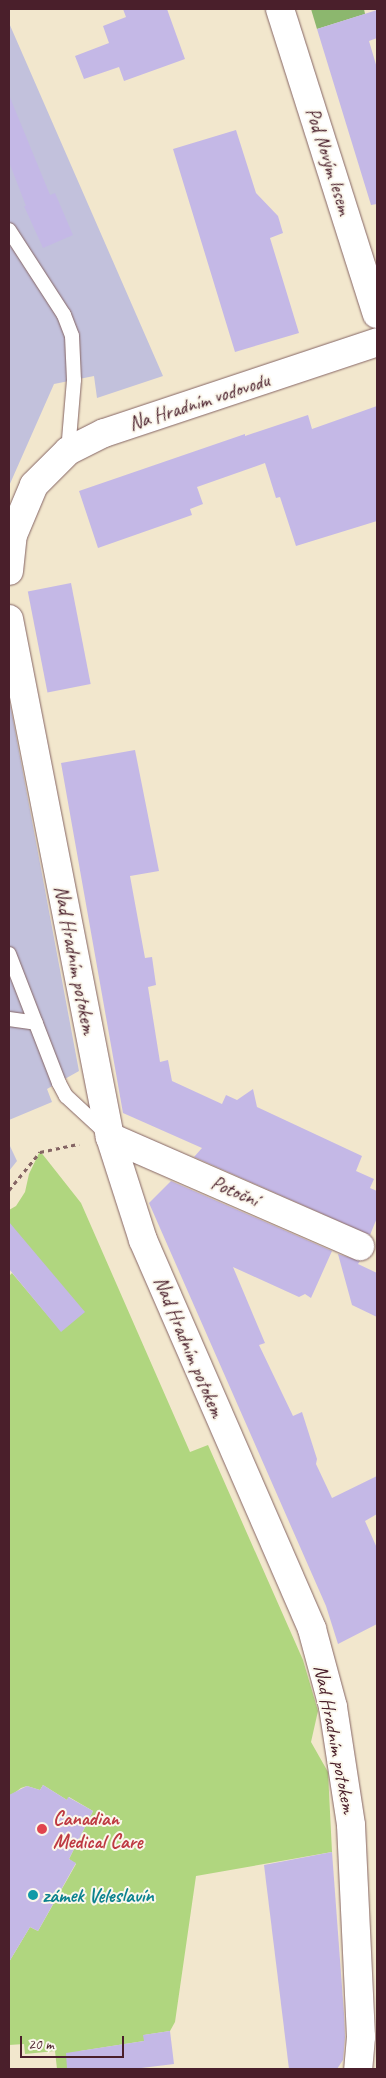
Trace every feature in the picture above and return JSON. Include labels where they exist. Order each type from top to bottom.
[{"type":"street","name":"Pod Novým lesem","points":[[280,9],[377,314]]},
{"type":"street","name":"Na Hradním vodovodu","points":[[9,571],[12,535],[34,485],[68,451],[104,434],[377,342]]},
{"type":"street","name":"Nad Hradním potokem","points":[[9,618],[110,1137],[143,1240],[312,1629],[331,1698],[351,1825],[361,2037],[358,2069]]},
{"type":"street","name":"Potoční","points":[[110,1137],[360,1246]]},
{"type":"lane","points":[[9,230],[64,314],[72,336],[74,380],[68,451]]},
{"type":"lane","points":[[9,954],[66,1096],[110,1137]]},
{"type":"lane","points":[[9,1019],[36,1023]]},
{"type":"path","points":[[9,1190],[40,1152],[110,1137]]},
{"type":"shaded area","points":[[9,23],[163,376],[97,398],[94,376],[54,384],[9,486]]},
{"type":"shaded area","points":[[9,698],[79,1071],[47,1089],[52,1102],[9,1120]]},
{"type":"shaded area","points":[[9,1144],[17,1161],[9,1171]]},
{"type":"green space","points":[[311,9],[364,9],[365,14],[317,29]]},
{"type":"green space","points":[[40,1151],[81,1203],[190,1452],[208,1445],[303,1660],[318,1711],[311,1742],[328,1772],[332,1852],[196,1876],[175,2022],[170,2031],[144,2035],[144,2041],[80,2051],[82,2069],[57,2069],[55,2051],[25,2054],[24,2044],[9,2045],[9,1962],[30,1927],[38,1931],[76,1864],[69,1859],[93,1811],[69,1797],[67,1800],[43,1785],[40,1790],[27,1786],[21,1788],[9,1797],[9,1276],[12,1273],[61,1331],[15,1230],[9,1235],[9,1210],[16,1206],[25,1192],[29,1174]]},
{"type":"building","points":[[123,9],[167,9],[185,59],[124,81],[119,67],[84,79],[75,56],[109,43],[103,26],[126,17]]},
{"type":"building","points":[[377,10],[377,38],[369,41],[377,68],[377,204],[371,205],[317,29]]},
{"type":"building","points":[[9,95],[50,195],[55,193],[73,235],[43,248],[24,206],[26,206],[9,162]]},
{"type":"building","points":[[236,130],[256,193],[278,216],[283,233],[270,238],[299,333],[235,352],[173,149]]},
{"type":"building","points":[[377,406],[377,521],[296,546],[280,497],[276,498],[265,463],[197,487],[203,504],[190,509],[192,515],[98,548],[79,491],[245,434],[245,436],[308,415],[312,429]]},
{"type":"building","points":[[71,583],[91,684],[47,693],[28,591]]},
{"type":"building","points":[[135,750],[159,871],[130,876],[145,958],[152,957],[156,985],[148,987],[160,1062],[168,1060],[172,1081],[222,1104],[226,1095],[237,1100],[253,1089],[257,1107],[362,1156],[356,1171],[374,1179],[370,1188],[377,1191],[377,1218],[370,1235],[194,1157],[202,1148],[123,1113],[61,763]]},
{"type":"building","points":[[171,1181],[332,1251],[311,1298],[305,1294],[299,1297],[233,1267],[265,1343],[259,1345],[293,1416],[302,1412],[317,1459],[316,1464],[332,1498],[377,1476],[377,1514],[365,1521],[377,1548],[377,1624],[338,1644],[326,1606],[149,1203]]},
{"type":"building","points":[[9,1222],[85,1312],[61,1332],[9,1269]]},
{"type":"building","points":[[338,1254],[360,1261],[358,1264],[377,1273],[377,1317],[352,1305]]},
{"type":"building","name":"zámek Veleslavín","points":[[43,1785],[67,1800],[68,1797],[93,1811],[69,1859],[76,1863],[38,1931],[30,1927],[9,1962],[9,1795],[27,1786],[40,1790]]},
{"type":"building","points":[[332,1852],[344,2014],[343,2060],[337,2069],[289,2069],[264,1865]]},
{"type":"building","points":[[170,2031],[174,2064],[133,2069],[67,2069],[66,2053],[144,2041],[143,2035]]},
{"type":"place","name":"Canadian Medical Care","points":[[42,1829]]},
{"type":"place","name":"zámek Veleslavín","points":[[33,1895]]}]
